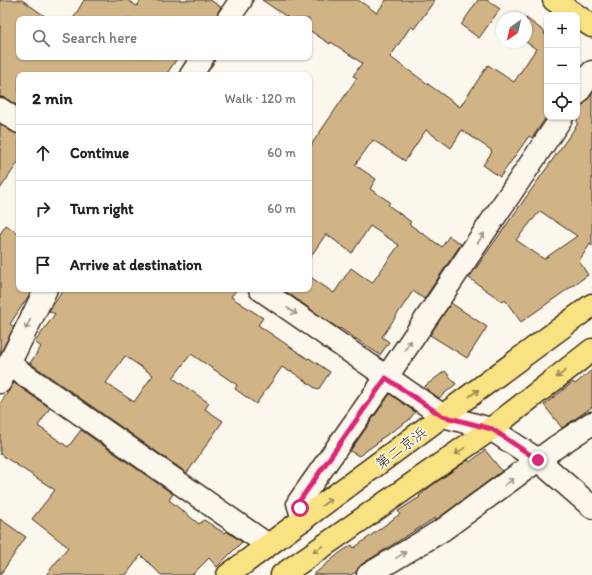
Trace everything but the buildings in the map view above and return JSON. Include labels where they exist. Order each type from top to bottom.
[{"type":"main road","points":[[554,0],[572,12]]},
{"type":"main road","points":[[580,18],[592,26]]},
{"type":"main road","name":"第二京浜","points":[[228,575],[592,305]]},
{"type":"main road","points":[[282,575],[492,429],[592,350]]},
{"type":"street","points":[[230,16],[241,0]]},
{"type":"street","points":[[192,72],[201,60]]},
{"type":"street","points":[[580,90],[592,72]]},
{"type":"street","points":[[0,109],[16,120]]},
{"type":"street","points":[[303,520],[298,503],[386,378],[560,120]]},
{"type":"street","points":[[44,292],[4,373],[268,545]]},
{"type":"street","points":[[264,292],[442,416],[492,429],[538,460],[592,507]]},
{"type":"street","points":[[368,575],[444,529],[538,460],[592,423]]},
{"type":"route","points":[[300,508],[298,503],[386,378],[442,416],[492,429],[538,460]]}]
